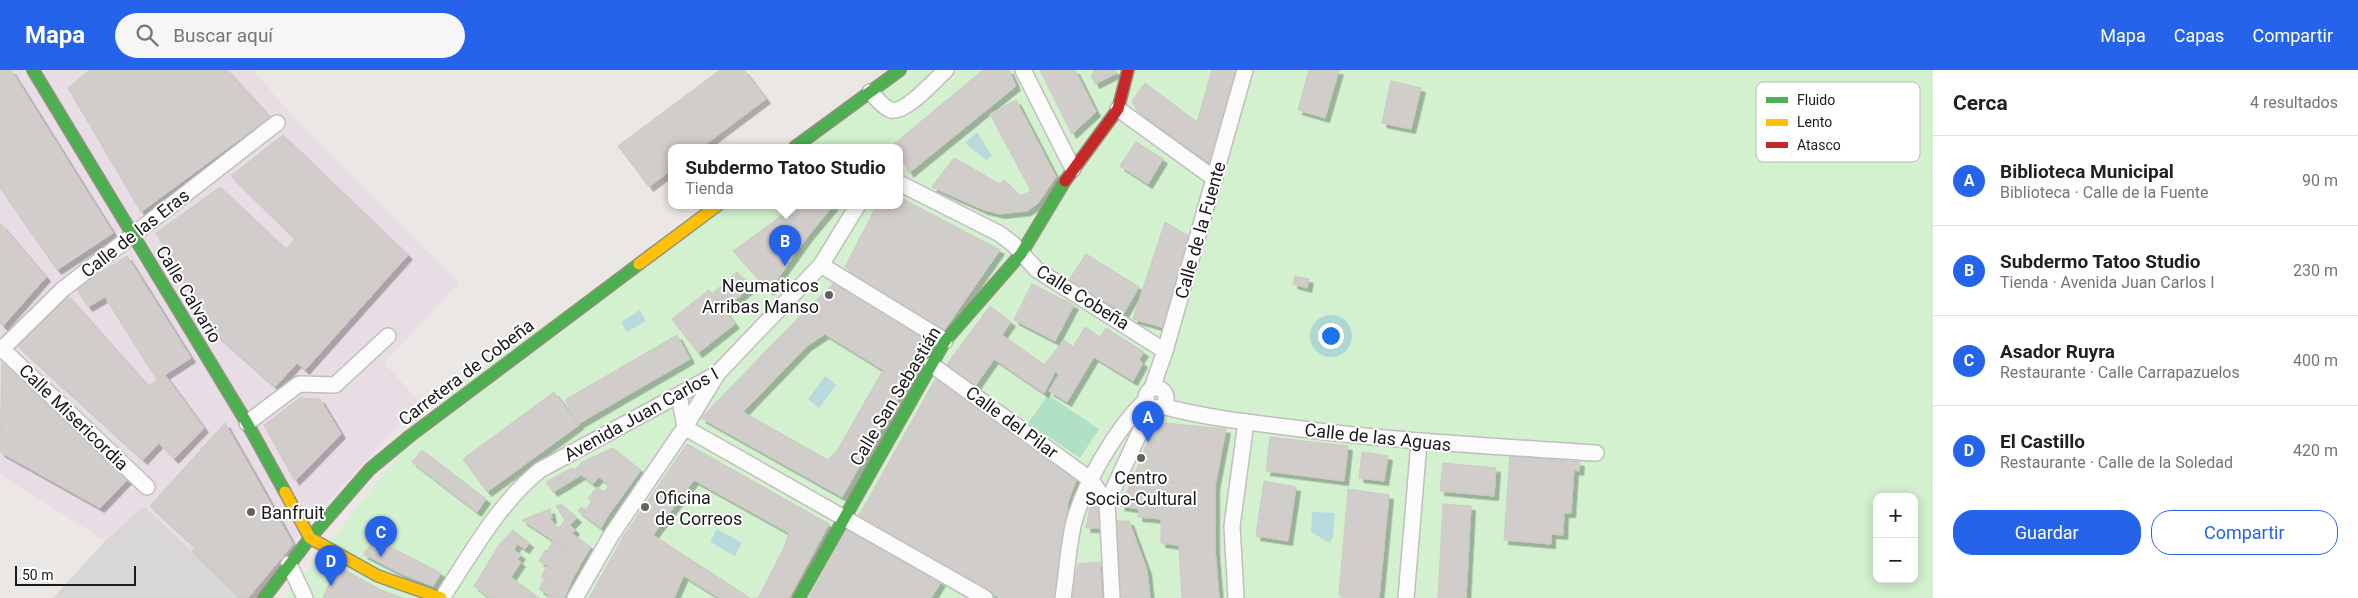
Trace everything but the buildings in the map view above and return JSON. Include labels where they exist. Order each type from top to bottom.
[{"type":"street","name":"Calle Calvario","points":[[34,70],[246,423],[310,538]]},
{"type":"street","points":[[799,144],[900,70]]},
{"type":"street","points":[[870,92],[888,110],[898,111],[908,105],[946,70]]},
{"type":"street","points":[[1023,70],[1072,169]]},
{"type":"street","name":"Calle San Sebastián","points":[[799,598],[945,341],[1021,254],[1072,169],[1118,109],[1128,70]]},
{"type":"street","name":"Calle de la Fuente","points":[[1107,503],[1154,401],[1165,351],[1245,70]]},
{"type":"street","points":[[1118,109],[1215,179]]},
{"type":"street","name":"Calle de las Eras","points":[[1,349],[62,290],[277,123]]},
{"type":"street","name":"Calle Cobeña","points":[[903,185],[1000,234],[1013,244],[1037,270],[1165,351]]},
{"type":"street","name":"Carretera de Cobeña","points":[[264,598],[310,538],[370,470],[410,436],[713,209]]},
{"type":"street","name":"Avenida Juan Carlos I","points":[[441,598],[501,510],[522,485],[540,470],[717,374],[821,265],[856,209]]},
{"type":"street","points":[[821,265],[945,341]]},
{"type":"street","points":[[246,423],[299,384],[335,385],[388,336]]},
{"type":"street","name":"Calle Misericordia","points":[[1,349],[147,487]]},
{"type":"street","name":"Calle del Pilar","points":[[932,365],[1091,480],[1107,503]]},
{"type":"street","points":[[575,598],[612,534],[686,427],[717,374]]},
{"type":"street","points":[[678,395],[686,427],[843,519],[985,598]]},
{"type":"street","name":"Calle de la Fuente","points":[[1063,598],[1074,524],[1082,495],[1123,425],[1154,401]]},
{"type":"street","name":"Calle de las Aguas","points":[[1154,401],[1246,422],[1357,437],[1596,453]]},
{"type":"street","points":[[1236,598],[1232,526],[1246,422]]},
{"type":"street","points":[[1406,598],[1419,442]]},
{"type":"street","points":[[1107,503],[1112,598]]},
{"type":"street","points":[[310,538],[378,576],[441,598]]},
{"type":"street","points":[[289,564],[306,598]]},
{"type":"shaded area","points":[[0,70],[253,70],[290,113],[459,283],[384,363],[420,402],[320,510],[248,598],[241,598],[144,506],[105,541],[0,474]]},
{"type":"shaded area","points":[[144,505],[241,598],[53,598],[105,541]]},
{"type":"green space","points":[[895,70],[1933,70],[1933,598],[286,598],[450,391],[708,209],[903,209],[903,144],[795,144]]},
{"type":"green space","points":[[1048,395],[1099,429],[1080,458],[1028,423]]},
{"type":"water","points":[[977,132],[992,156],[986,160],[965,143]]},
{"type":"water","points":[[640,310],[646,321],[627,332],[621,322]]},
{"type":"water","points":[[825,376],[836,385],[819,408],[808,399]]},
{"type":"water","points":[[1312,512],[1335,513],[1333,536],[1330,543],[1311,532]]},
{"type":"water","points":[[717,529],[742,543],[735,556],[710,542]]},
{"type":"traffic: fast","points":[[33,70],[247,423],[285,492]]},
{"type":"traffic: fast","points":[[799,144],[900,70]]},
{"type":"traffic: fast","points":[[799,598],[945,341],[1021,254],[1065,181]]},
{"type":"traffic: fast","points":[[264,598],[310,538],[370,469],[410,436],[639,264]]},
{"type":"traffic: slow","points":[[639,264],[713,209]]},
{"type":"traffic: slow","points":[[285,492],[310,538],[378,576],[441,598]]},
{"type":"traffic: jam","points":[[1065,181],[1118,109],[1128,70]]},
{"type":"place","name":"Subdermo Tatoo Studio","points":[[785,266]]},
{"type":"place","name":"Neumaticos Arribas Manso","points":[[829,295]]},
{"type":"place","name":"Biblioteca Municipal","points":[[1148,442]]},
{"type":"place","name":"Centro Socio-Cultural","points":[[1141,458]]},
{"type":"place","name":"Oficina de Correos","points":[[645,507]]},
{"type":"place","name":"Banfruit","points":[[251,512]]},
{"type":"place","name":"Asador Ruyra","points":[[381,557]]},
{"type":"place","name":"El Castillo","points":[[331,586]]}]
